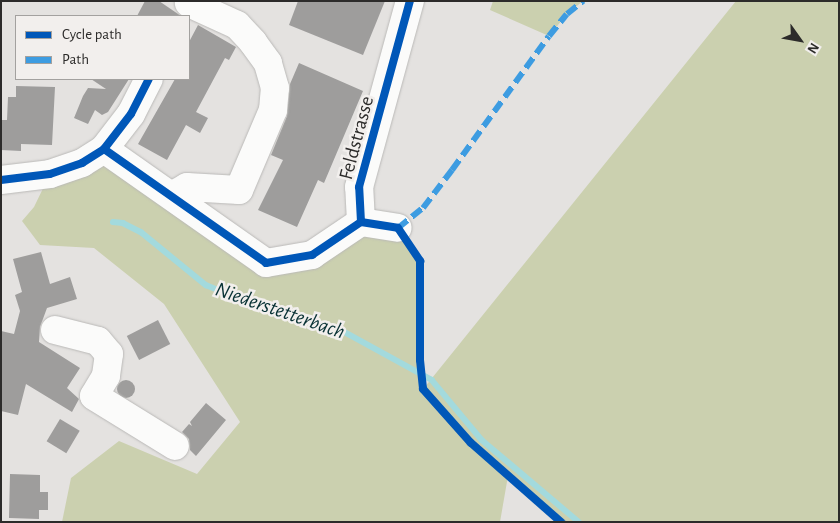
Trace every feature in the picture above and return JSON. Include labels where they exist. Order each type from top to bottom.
[{"type":"street","name":"Feldstrasse","points":[[361,222],[359,187],[410,1]]},
{"type":"street","points":[[172,195],[187,187],[239,190],[274,110],[274,88],[268,63],[253,42],[237,25],[187,7]]},
{"type":"street","points":[[1,180],[50,174],[82,162],[104,149],[131,114],[149,80]]},
{"type":"street","points":[[104,149],[172,195],[266,263],[312,255],[361,222],[398,228]]},
{"type":"street","points":[[55,330],[98,341],[109,354],[106,376],[94,396],[175,446]]},
{"type":"green space","points":[[493,1],[583,1],[567,14],[549,36],[490,10]]},
{"type":"green space","points":[[736,1],[839,1],[839,522],[561,522],[508,476],[500,522],[62,522],[71,478],[119,441],[197,474],[240,422],[164,304],[94,248],[40,245],[22,221],[34,207],[50,174],[104,149],[266,263],[361,222],[398,228],[420,261],[420,360],[424,388]]},
{"type":"building","points":[[145,1],[159,1],[180,15],[138,15]]},
{"type":"building","points":[[298,1],[385,1],[363,55],[289,25]]},
{"type":"building","points":[[198,25],[236,47],[229,60],[225,58],[196,112],[208,118],[200,133],[186,125],[167,160],[138,144],[174,80],[190,80],[190,40]]},
{"type":"building","points":[[299,63],[363,91],[324,183],[318,180],[297,227],[258,210],[283,160],[271,155],[287,116],[290,84]]},
{"type":"building","points":[[92,80],[128,80],[108,112],[102,115],[95,110],[88,124],[74,118],[88,88],[106,89]]},
{"type":"building","points":[[16,86],[55,87],[52,145],[21,144],[21,151],[1,150],[1,120],[7,120],[8,97],[16,97]]},
{"type":"building","points":[[41,252],[50,284],[70,277],[77,299],[47,308],[40,327],[39,342],[80,368],[67,388],[79,399],[72,412],[26,384],[18,415],[1,411],[1,331],[14,334],[20,311],[15,295],[22,292],[13,259]]},
{"type":"building","points":[[158,320],[170,344],[139,360],[127,336]]},
{"type":"building","points":[[126,380],[132,383],[135,389],[132,395],[126,398],[120,395],[117,389],[120,383]]},
{"type":"building","points":[[206,403],[226,420],[196,456],[190,450],[189,439],[182,432],[189,424],[192,426],[190,422]]},
{"type":"building","points":[[60,419],[80,431],[66,453],[47,441]]},
{"type":"building","points":[[10,474],[40,475],[40,492],[48,492],[48,510],[39,510],[39,519],[9,518]]},
{"type":"waterway","name":"Niederstetterbach","points":[[113,222],[123,223],[141,232],[206,285],[270,311],[339,329],[432,380],[482,440],[579,522]]},
{"type":"marked path","points":[[400,231],[398,228],[423,208],[549,36],[567,14],[583,1]]},
{"type":"cycle path","points":[[361,222],[359,187],[410,1]]},
{"type":"cycle path","points":[[1,180],[50,174],[82,163],[104,149],[131,114],[148,80]]},
{"type":"cycle path","points":[[104,149],[266,263],[312,255],[361,222]]},
{"type":"cycle path","points":[[361,222],[398,228],[420,261],[420,360],[423,389],[471,443],[561,522]]}]
